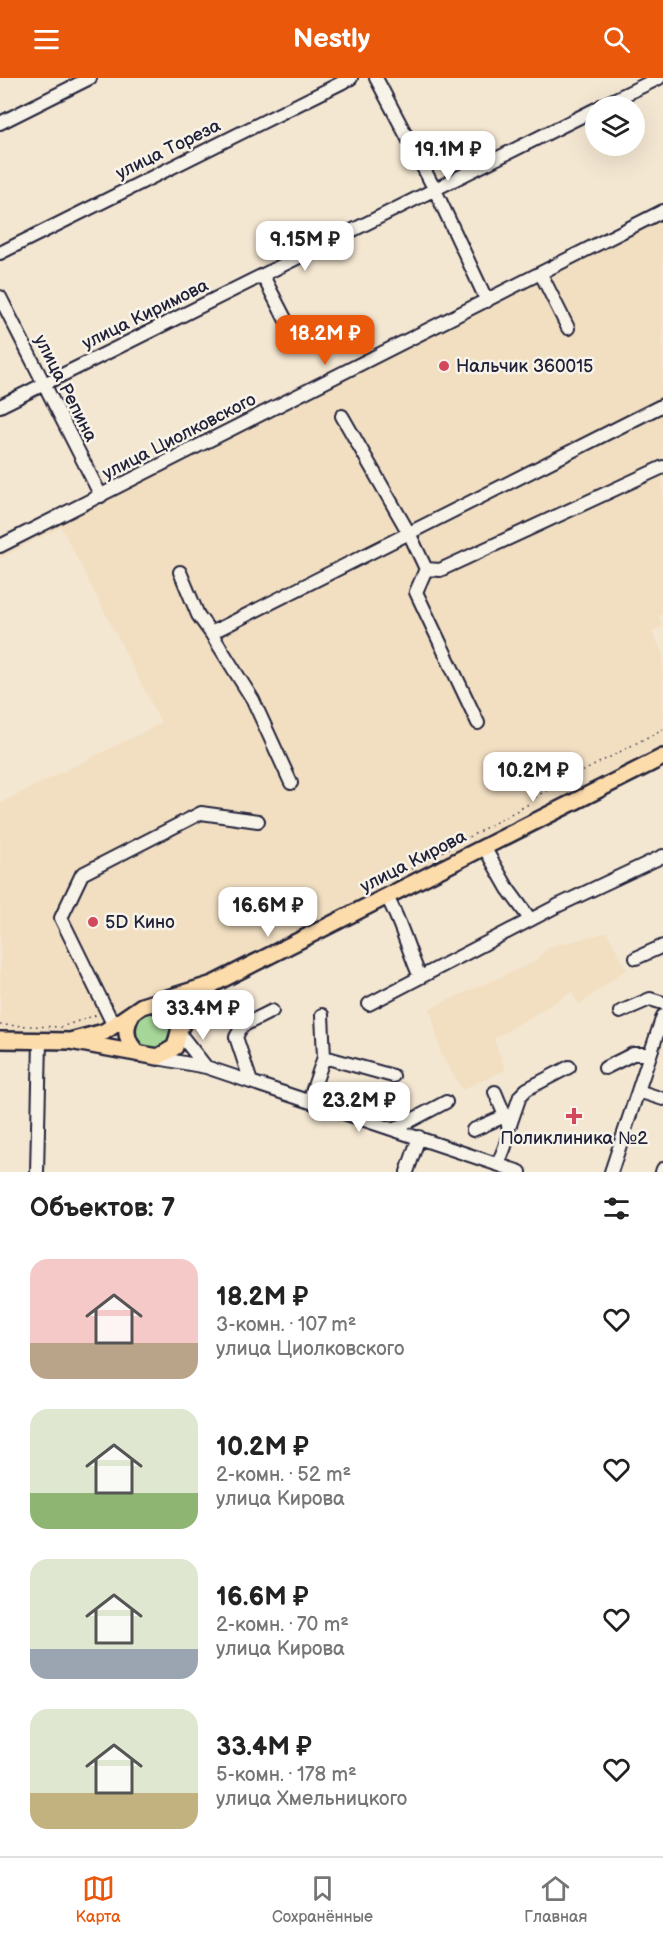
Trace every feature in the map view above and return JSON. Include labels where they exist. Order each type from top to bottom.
[{"type":"main road","name":"улица Кирова","points":[[213,984],[663,757]]},
{"type":"main road","points":[[70,1041],[114,1026],[142,1006],[213,984]]},
{"type":"main road","points":[[0,1040],[70,1041],[145,1055],[170,1051],[193,1005],[213,984]]},
{"type":"main road","points":[[154,1004],[171,1011],[180,1031]]},
{"type":"main road","points":[[132,1014],[127,1026],[127,1039],[145,1055]]},
{"type":"street","points":[[0,123],[90,78]]},
{"type":"street","name":"улица Тореза","points":[[0,253],[351,78]]},
{"type":"street","points":[[376,78],[435,190],[488,301]]},
{"type":"street","points":[[621,96],[658,78]]},
{"type":"street","name":"улица Киримова","points":[[0,406],[585,115]]},
{"type":"street","name":"улица Циолковского","points":[[0,546],[663,211]]},
{"type":"street","points":[[541,274],[568,328]]},
{"type":"street","points":[[263,276],[295,338]]},
{"type":"street","name":"улица Репина","points":[[0,297],[101,496]]},
{"type":"street","points":[[211,633],[410,535],[663,405]]},
{"type":"street","points":[[342,416],[410,535],[426,569],[416,592],[478,723]]},
{"type":"street","points":[[426,569],[440,570],[663,467]]},
{"type":"street","points":[[180,572],[198,615],[253,700],[291,783]]},
{"type":"street","points":[[114,1026],[61,918],[82,874],[201,813],[258,821]]},
{"type":"street","points":[[484,847],[508,889],[530,919]]},
{"type":"street","points":[[369,1004],[530,919],[663,856]]},
{"type":"street","points":[[387,897],[399,919],[407,948],[420,977]]},
{"type":"street","points":[[636,958],[663,946]]},
{"type":"street","points":[[620,1012],[650,999],[663,1003]]},
{"type":"street","points":[[251,1082],[236,1037],[242,1026],[272,1011]]},
{"type":"street","points":[[309,1101],[324,1057],[322,1016]]},
{"type":"street","points":[[611,1172],[663,1016]]},
{"type":"street","points":[[180,1031],[206,1067]]},
{"type":"street","points":[[36,1172],[40,1041]]},
{"type":"street","points":[[605,1068],[633,1054],[650,1054]]},
{"type":"street","points":[[145,1055],[206,1067],[520,1172]]},
{"type":"street","points":[[324,1057],[393,1076]]},
{"type":"street","points":[[498,1164],[508,1121],[520,1096],[527,1089],[568,1067]]},
{"type":"street","points":[[638,1091],[663,1099]]},
{"type":"street","points":[[495,1092],[508,1121]]},
{"type":"street","points":[[395,1129],[446,1102]]},
{"type":"street","points":[[473,1130],[508,1121]]},
{"type":"street","points":[[407,1172],[419,1137]]},
{"type":"path","points":[[402,874],[526,805],[538,795],[663,729]]},
{"type":"shaded area","points":[[663,211],[663,614],[658,616],[663,626],[652,632],[663,652],[663,757],[104,1032],[0,1040],[0,803],[161,723],[61,527],[0,558],[0,546]]},
{"type":"shaded area","points":[[607,932],[627,969],[579,1005],[572,992],[494,1039],[506,1070],[462,1090],[441,1054],[430,1008],[534,962],[549,947]]},
{"type":"green space","points":[[153,1011],[166,1017],[172,1030],[166,1043],[153,1049],[140,1043],[134,1030],[140,1017]]},
{"type":"place","name":"Нальчик 360015","points":[[444,366]]},
{"type":"place","name":"5D Кино","points":[[93,922]]},
{"type":"place","name":"Поликлиника №2","points":[[574,1116]]}]
